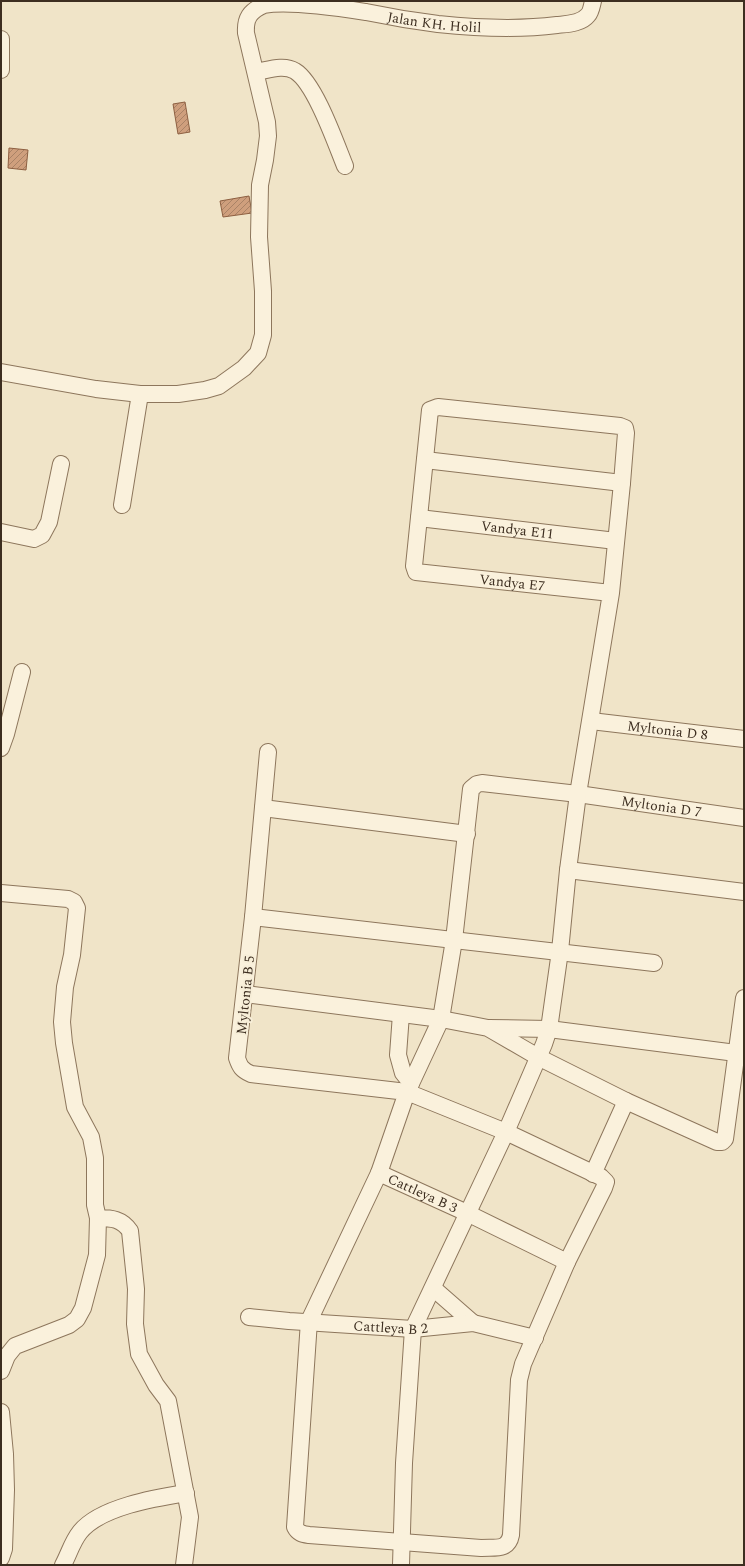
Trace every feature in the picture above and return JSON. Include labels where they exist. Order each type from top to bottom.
[{"type":"street","name":"Jalan KH. Holil","points":[[256,72],[246,33],[245,23],[251,13],[264,5],[280,3],[306,3],[439,24],[539,27],[574,22],[584,18],[588,15],[593,1]]},
{"type":"street","points":[[1,39],[1,70]]},
{"type":"street","points":[[1,372],[96,389],[140,394],[178,394],[219,386],[244,368],[258,353],[263,335],[264,312],[259,237],[260,184],[268,136],[267,122],[256,72],[281,67],[295,71],[311,90],[326,117],[345,166]]},
{"type":"street","points":[[122,505],[140,394]]},
{"type":"street","points":[[401,1565],[404,1462],[413,1329],[506,1132],[549,1029],[560,951],[568,870],[578,794],[611,593],[622,483],[626,433],[625,428],[620,426],[438,407],[430,410],[419,518]]},
{"type":"street","points":[[425,460],[622,483]]},
{"type":"street","points":[[1,532],[34,539],[42,535],[49,522],[60,464]]},
{"type":"street","name":"Vandya E11","points":[[419,518],[616,541]]},
{"type":"street","name":"Vandya E7","points":[[419,518],[414,566],[415,570],[426,573],[611,593]]},
{"type":"street","points":[[1,748],[22,672]]},
{"type":"street","name":"Myltonia D 8","points":[[590,721],[744,739]]},
{"type":"street","name":"Myltonia B 5","points":[[268,752],[253,917],[237,1058],[239,1066],[243,1071],[251,1074],[409,1088]]},
{"type":"street","name":"Myltonia D 7","points":[[309,1321],[379,1173],[409,1088],[441,1019],[454,940],[471,789],[477,784],[482,783],[578,794],[744,818]]},
{"type":"street","points":[[262,808],[467,834]]},
{"type":"street","points":[[568,870],[744,892]]},
{"type":"street","points":[[1,893],[68,899],[74,902],[77,908],[72,955],[65,987],[62,1022],[75,1107],[91,1137],[95,1158],[95,1205],[98,1218],[97,1255],[83,1308],[77,1319],[69,1324],[15,1346],[7,1356],[1,1371]]},
{"type":"street","points":[[253,917],[560,951],[654,963]]},
{"type":"street","points":[[245,994],[441,1019],[488,1028],[549,1029],[736,1053]]},
{"type":"street","points":[[488,1028],[538,1057],[626,1101],[717,1142],[722,1142],[725,1139],[744,998]]},
{"type":"street","points":[[309,1321],[295,1527],[297,1531],[301,1534],[309,1535],[482,1548],[503,1547],[510,1541],[519,1380],[523,1364],[567,1262],[606,1182],[601,1177],[409,1088],[398,1055],[401,1014]]},
{"type":"street","points":[[593,1174],[626,1101]]},
{"type":"street","name":"Cattleya B 3","points":[[379,1173],[467,1213],[567,1262]]},
{"type":"street","points":[[98,1218],[111,1218],[119,1221],[125,1224],[130,1232],[136,1289],[135,1324],[139,1354],[156,1385],[168,1401],[186,1492],[190,1517],[184,1565]]},
{"type":"street","name":"Cattleya B 2","points":[[433,1288],[473,1323]]},
{"type":"street","name":"Cattleya B 2","points":[[249,1316],[277,1320],[413,1329],[473,1323],[535,1338]]},
{"type":"street","points":[[1,1412],[5,1454],[6,1490],[4,1549],[1,1558]]},
{"type":"street","points":[[63,1565],[80,1532],[87,1525],[103,1515],[155,1498],[186,1492]]},
{"type":"building","points":[[185,102],[190,132],[178,134],[173,104]]},
{"type":"building","points":[[9,148],[28,150],[26,170],[8,168]]},
{"type":"building","points":[[249,196],[252,213],[223,217],[220,201]]}]
